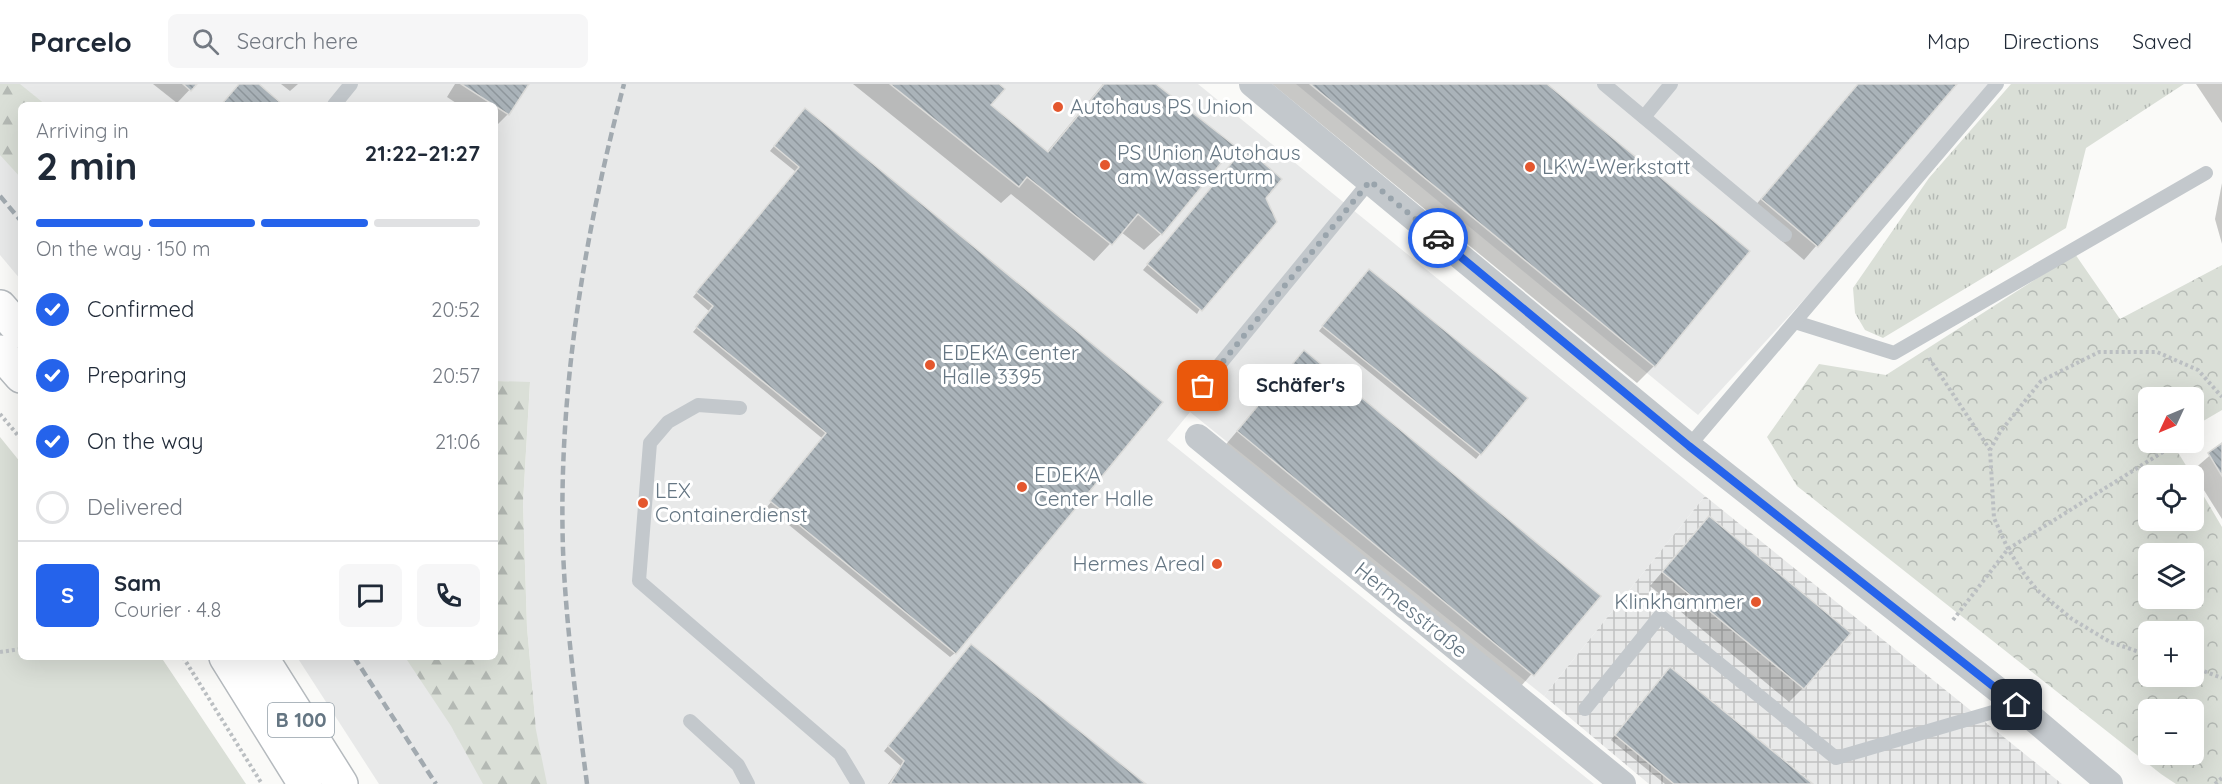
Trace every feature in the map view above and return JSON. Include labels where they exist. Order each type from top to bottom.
[{"type":"main road","points":[[0,307],[18,328]]},
{"type":"main road","points":[[0,352],[18,373]]},
{"type":"main road","name":"B 100","points":[[227,660],[305,784]]},
{"type":"main road","name":"B 100","points":[[263,660],[341,784]]},
{"type":"street","points":[[1252,84],[1689,446],[2017,705],[2110,784]]},
{"type":"street","name":"Hermesstraße","points":[[1198,437],[1623,784]]},
{"type":"lane","points":[[336,102],[351,84]]},
{"type":"lane","points":[[1604,84],[1785,235]]},
{"type":"lane","points":[[1644,117],[1671,84]]},
{"type":"lane","points":[[1689,446],[1997,84]]},
{"type":"lane","points":[[1795,322],[1894,353],[2206,173]]},
{"type":"lane","points":[[1203,386],[1370,181]]},
{"type":"lane","points":[[740,408],[698,405],[668,422],[650,443],[639,581],[840,754],[858,784]]},
{"type":"lane","points":[[1585,709],[1660,616],[1836,758],[2017,705]]},
{"type":"lane","points":[[690,721],[738,765],[748,784]]},
{"type":"path","points":[[1990,450],[2041,381],[2099,352],[2157,352],[2198,370],[2222,397]]},
{"type":"path","points":[[1940,375],[1990,450],[1994,518],[2008,549],[2037,590],[2072,619],[2110,642],[2138,652]]},
{"type":"path","points":[[0,414],[18,435]]},
{"type":"path","points":[[1949,625],[2008,549],[2161,453]]},
{"type":"path","points":[[0,652],[18,649]]},
{"type":"path","points":[[185,660],[262,784]]},
{"type":"path","points":[[2204,671],[2222,678]]},
{"type":"path","points":[[2215,784],[2222,778]]},
{"type":"shaded area","points":[[0,84],[1198,84],[1705,496],[1544,696],[1190,412],[1167,440],[1594,784],[531,784],[536,730],[527,627],[523,503],[530,383],[498,381],[498,102],[18,102],[18,276],[0,255]]},
{"type":"shaded area","points":[[1296,84],[2002,84],[1698,415]]},
{"type":"shaded area","points":[[1705,496],[2062,784],[1649,784],[1544,696]]},
{"type":"shaded area","points":[[299,660],[475,660],[515,784],[379,784]]},
{"type":"green space","points":[[0,84],[20,84],[42,102],[18,102],[18,175],[0,155]]},
{"type":"green space","points":[[2011,84],[2184,84],[2086,148],[2066,228],[1883,338],[1865,330],[1855,313],[1853,288],[1929,178]]},
{"type":"green space","points":[[2075,254],[2120,319],[2222,265],[2222,410],[2204,421],[2204,387],[2138,387],[2138,453],[2178,453],[2186,465],[2138,465],[2138,531],[2204,531],[2204,497],[2222,527],[2222,784],[2176,784],[2150,765],[2204,765],[2204,699],[2138,699],[2138,756],[1797,486],[1767,437],[1819,364],[1886,375]]},
{"type":"green space","points":[[498,381],[530,382],[523,503],[527,627],[536,730],[547,784],[483,784],[451,726],[407,660],[498,660]]},
{"type":"green space","points":[[0,437],[18,459],[18,660],[163,660],[246,784],[0,784]]},
{"type":"building","points":[[183,84],[197,84],[191,91]]},
{"type":"building","points":[[239,84],[259,84],[280,102],[224,102]]},
{"type":"building","points":[[461,84],[529,84],[509,115],[498,108],[498,102],[489,102]]},
{"type":"building","name":"PS Union Autohaus am Wasserturm","points":[[890,84],[999,84],[1005,89],[991,105],[1048,152],[1104,84],[1156,84],[1235,146],[1162,235],[1138,214],[1112,245],[1027,177],[1019,187]]},
{"type":"building","name":"LKW-Werkstatt","points":[[1310,84],[1547,84],[1750,251],[1655,367]]},
{"type":"building","points":[[1858,84],[1957,84],[1818,247],[1761,199]]},
{"type":"building","name":"EDEKA Center Halle 3395","points":[[805,108],[1163,402],[956,654],[770,501],[826,433],[696,327],[713,306],[696,292],[799,167],[774,146]]},
{"type":"building","points":[[1245,147],[1282,179],[1266,198],[1277,222],[1202,311],[1147,264]]},
{"type":"building","points":[[1369,269],[1528,398],[1481,455],[1322,326]]},
{"type":"building","points":[[1304,350],[1601,596],[1534,676],[1237,431]]},
{"type":"building","points":[[2222,443],[2222,476],[2208,453]]},
{"type":"building","name":"Klinkhammer","points":[[1709,516],[1851,633],[1804,689],[1662,572]]},
{"type":"building","points":[[971,644],[1146,784],[890,784],[904,761],[888,746]]},
{"type":"building","points":[[1670,667],[1813,784],[1674,784],[1615,735]]},
{"type":"railway","points":[[587,784],[572,667],[564,579],[565,432],[570,373],[586,257],[624,84]]},
{"type":"railway","points":[[0,196],[18,217]]},
{"type":"railway","points":[[356,660],[436,784]]},
{"type":"way so far","points":[[1203,386],[1370,181],[1438,238]]},
{"type":"place","name":"Autohaus PS Union","points":[[1058,107]]},
{"type":"place","name":"PS Union Autohaus am Wasserturm","points":[[1105,165]]},
{"type":"place","name":"LKW-Werkstatt","points":[[1530,167]]},
{"type":"place","name":"EDEKA Center Halle 3395","points":[[930,365]]},
{"type":"place","name":"Schäfer's","points":[[1203,386]]},
{"type":"place","name":"EDEKA Center Halle","points":[[1022,487]]},
{"type":"place","name":"LEX Containerdienst","points":[[643,503]]},
{"type":"place","name":"Hermes Areal","points":[[1217,564]]},
{"type":"place","name":"Klinkhammer","points":[[1756,602]]},
{"type":"route","points":[[1438,238],[1689,446],[2017,705]]}]
